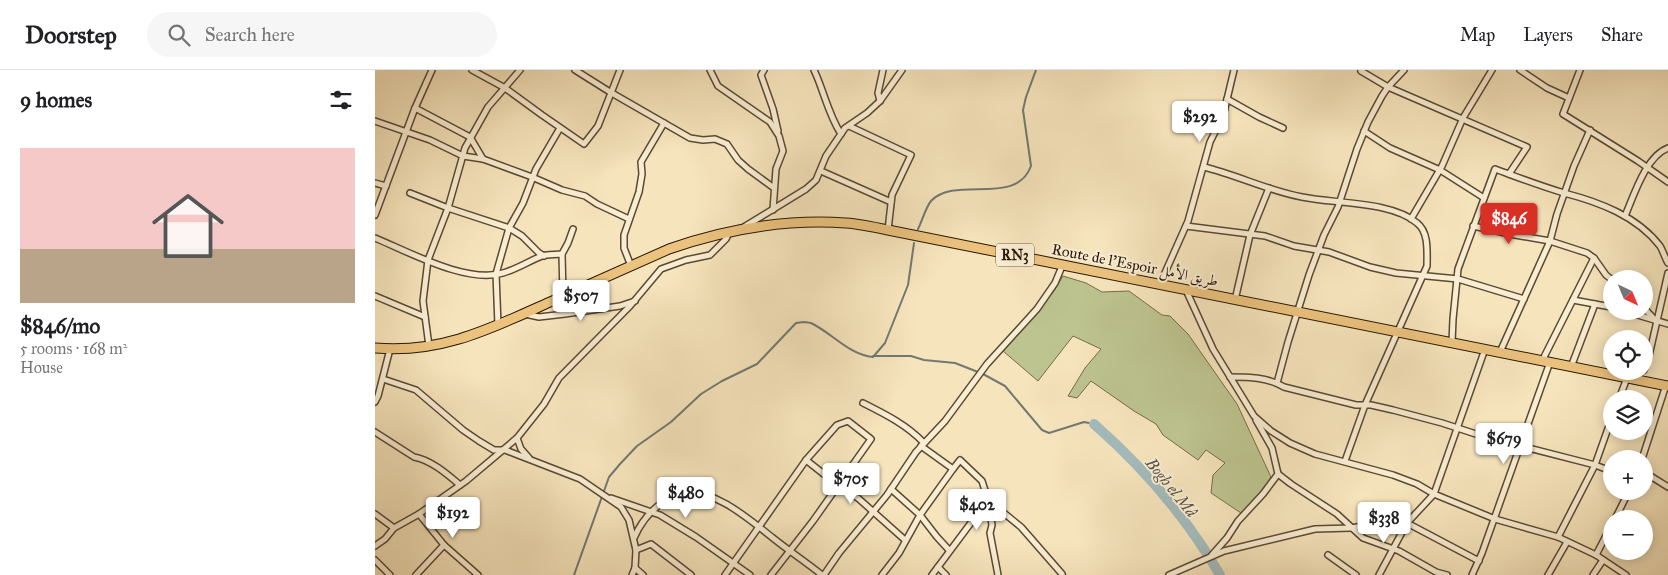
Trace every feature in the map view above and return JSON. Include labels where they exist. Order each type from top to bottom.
[{"type":"highway","name":"Route de l’Espoir طريق الأمل","points":[[375,348],[390,349],[429,346],[468,338],[688,242],[735,230],[791,223],[827,222],[849,223],[1063,264],[1603,373]]},
{"type":"highway","name":"Route de l’Espoir طريق الأمل","points":[[1639,380],[1667,385]]},
{"type":"street","points":[[375,215],[415,108],[431,71],[424,70]]},
{"type":"street","points":[[473,70],[505,88],[584,144],[598,126],[620,70]]},
{"type":"street","points":[[429,346],[423,301],[428,260],[448,208],[470,137],[488,106],[520,70]]},
{"type":"street","points":[[575,70],[690,138],[715,139],[727,144],[738,160],[774,188]]},
{"type":"street","points":[[709,70],[718,86],[770,122],[779,136]]},
{"type":"street","points":[[764,70],[761,75],[773,109],[783,151],[776,169],[773,210]]},
{"type":"street","points":[[814,70],[833,121],[841,134]]},
{"type":"street","points":[[880,101],[878,93],[883,70]]},
{"type":"street","points":[[375,546],[385,539],[394,528],[419,514],[466,481],[505,450],[544,404],[564,371],[635,300],[661,270],[686,260],[710,255],[735,230],[773,210],[806,189],[816,180],[826,156],[841,134],[880,101],[902,70]]},
{"type":"street","points":[[1160,284],[1186,226],[1210,142],[1223,116],[1234,70]]},
{"type":"street","points":[[1277,383],[1288,342],[1318,250],[1340,202],[1364,131],[1388,87],[1404,70]]},
{"type":"street","points":[[1411,219],[1440,170],[1463,118],[1492,70]]},
{"type":"street","points":[[1520,70],[1547,88],[1569,98]]},
{"type":"street","points":[[1580,70],[1563,114],[1668,182]]},
{"type":"street","points":[[1361,71],[1388,87],[1463,118],[1527,148],[1509,174]]},
{"type":"street","points":[[1227,99],[1283,128]]},
{"type":"street","points":[[415,108],[470,137],[483,159]]},
{"type":"street","points":[[375,121],[430,140],[463,156],[483,159],[562,190],[585,196],[597,204],[629,219]]},
{"type":"street","points":[[631,266],[624,248],[624,235],[639,192],[642,174],[641,162],[664,123]]},
{"type":"street","points":[[849,126],[911,155],[892,194],[888,230]]},
{"type":"street","points":[[498,325],[496,274],[509,228],[523,203],[532,177],[560,128]]},
{"type":"street","points":[[1500,352],[1550,241],[1564,193],[1589,130]]},
{"type":"street","points":[[1364,131],[1390,148],[1440,170],[1484,198]]},
{"type":"street","points":[[1625,216],[1647,167],[1659,151],[1668,148]]},
{"type":"street","points":[[1204,168],[1226,173],[1301,197],[1384,208],[1411,219],[1424,231],[1427,244],[1427,266],[1365,405],[1345,461]]},
{"type":"street","points":[[1453,342],[1458,269],[1495,169],[1564,193],[1579,196],[1625,216],[1634,221],[1660,246],[1668,263]]},
{"type":"street","points":[[821,171],[891,202]]},
{"type":"street","points":[[375,183],[386,186]]},
{"type":"street","points":[[1235,300],[1250,235],[1269,188]]},
{"type":"street","points":[[410,193],[509,228],[522,236],[544,256]]},
{"type":"street","points":[[1186,226],[1265,236],[1294,246],[1329,252],[1362,264],[1396,273],[1458,279],[1524,299]]},
{"type":"street","points":[[1473,226],[1515,236],[1550,241],[1587,253],[1594,258],[1603,271]]},
{"type":"street","points":[[563,296],[561,254],[568,244],[573,229]]},
{"type":"street","points":[[375,238],[469,275],[503,274],[544,256],[561,254]]},
{"type":"street","points":[[1473,575],[1521,446],[1546,362],[1594,258]]},
{"type":"street","points":[[633,539],[640,524],[651,512],[681,492],[698,493],[710,496],[729,506],[759,526],[823,575],[923,445],[945,422],[1002,346],[1037,309],[1055,282],[1063,264]]},
{"type":"street","points":[[1653,336],[1668,273]]},
{"type":"street","points":[[1186,290],[1213,349],[1272,448],[1278,474],[1337,514],[1363,538],[1393,549],[1436,572],[1447,575]]},
{"type":"street","points":[[375,296],[425,317]]},
{"type":"street","points":[[525,314],[539,317],[565,314],[620,306],[635,300]]},
{"type":"street","points":[[1573,300],[1603,306]]},
{"type":"street","points":[[1571,367],[1595,304]]},
{"type":"street","points":[[1653,318],[1657,322]]},
{"type":"street","points":[[1651,320],[1668,324]]},
{"type":"street","points":[[375,402],[390,349]]},
{"type":"street","points":[[1379,575],[1407,523],[1434,494],[1485,349]]},
{"type":"street","points":[[1230,377],[1259,377],[1284,387],[1331,400],[1393,410],[1603,468]]},
{"type":"street","points":[[383,378],[417,390],[463,430],[494,450],[505,450],[580,478],[621,507],[629,520],[636,550],[635,568],[632,575]]},
{"type":"street","points":[[1645,450],[1667,385]]},
{"type":"street","points":[[863,403],[915,434],[923,445],[953,469]]},
{"type":"street","points":[[1254,416],[1290,444],[1315,454],[1393,475],[1495,519],[1558,537],[1596,556],[1626,575]]},
{"type":"street","points":[[725,575],[806,460],[837,424],[848,421],[871,439],[771,575]]},
{"type":"street","points":[[375,432],[414,457],[421,458],[448,474],[460,485]]},
{"type":"street","points":[[517,438],[521,449],[529,458]]},
{"type":"street","points":[[1558,537],[1595,465],[1604,440]]},
{"type":"street","points":[[806,460],[859,499],[905,540]]},
{"type":"street","points":[[883,575],[899,553],[920,515],[960,460],[982,481],[988,500],[992,525],[990,533],[998,575]]},
{"type":"street","points":[[1210,557],[1278,474]]},
{"type":"street","points":[[1653,478],[1668,487]]},
{"type":"street","points":[[891,489],[920,515],[949,550]]},
{"type":"street","points":[[604,495],[660,515],[734,562],[750,575]]},
{"type":"street","points":[[932,575],[988,500]]},
{"type":"street","points":[[988,500],[1021,527],[1062,574]]},
{"type":"street","points":[[375,514],[394,528]]},
{"type":"street","points":[[419,514],[445,545],[478,575]]},
{"type":"street","points":[[1169,575],[1224,551],[1315,529],[1351,528],[1373,524],[1393,528],[1407,523],[1479,560]]},
{"type":"street","points":[[1548,575],[1567,542]]},
{"type":"street","points":[[1596,556],[1603,542]]},
{"type":"street","points":[[636,550],[651,544],[691,575]]},
{"type":"street","points":[[416,575],[445,545]]},
{"type":"street","points":[[1328,555],[1356,575]]},
{"type":"street","points":[[375,560],[390,575]]},
{"type":"street","points":[[1593,575],[1603,560]]},
{"type":"street","points":[[939,567],[946,575]]},
{"type":"street","points":[[635,568],[643,575]]},
{"type":"green space","points":[[1063,276],[1086,283],[1102,292],[1129,291],[1162,315],[1170,316],[1188,334],[1237,404],[1271,477],[1261,493],[1241,513],[1211,493],[1213,475],[1225,463],[1206,450],[1198,460],[1163,435],[1156,424],[1091,381],[1077,398],[1068,396],[1085,368],[1101,349],[1073,336],[1038,381],[1003,351],[1054,291]]},
{"type":"waterway","points":[[918,229],[931,201],[942,194],[955,190],[999,188],[1013,185],[1023,178],[1031,166],[1023,110],[1036,70]]},
{"type":"waterway","points":[[574,575],[609,477],[620,464],[637,446],[671,422],[701,394],[722,381],[757,364],[796,323],[811,323],[848,348],[873,357],[885,343],[908,285],[914,243]]},
{"type":"waterway","points":[[873,356],[911,356],[924,360],[955,363],[978,372]]},
{"type":"waterway","points":[[983,374],[1005,386],[1042,430],[1049,433],[1084,422],[1094,424]]},
{"type":"waterway","name":"Bogh el Mâ","points":[[1094,424],[1130,458],[1163,494],[1193,533],[1220,575]]}]
